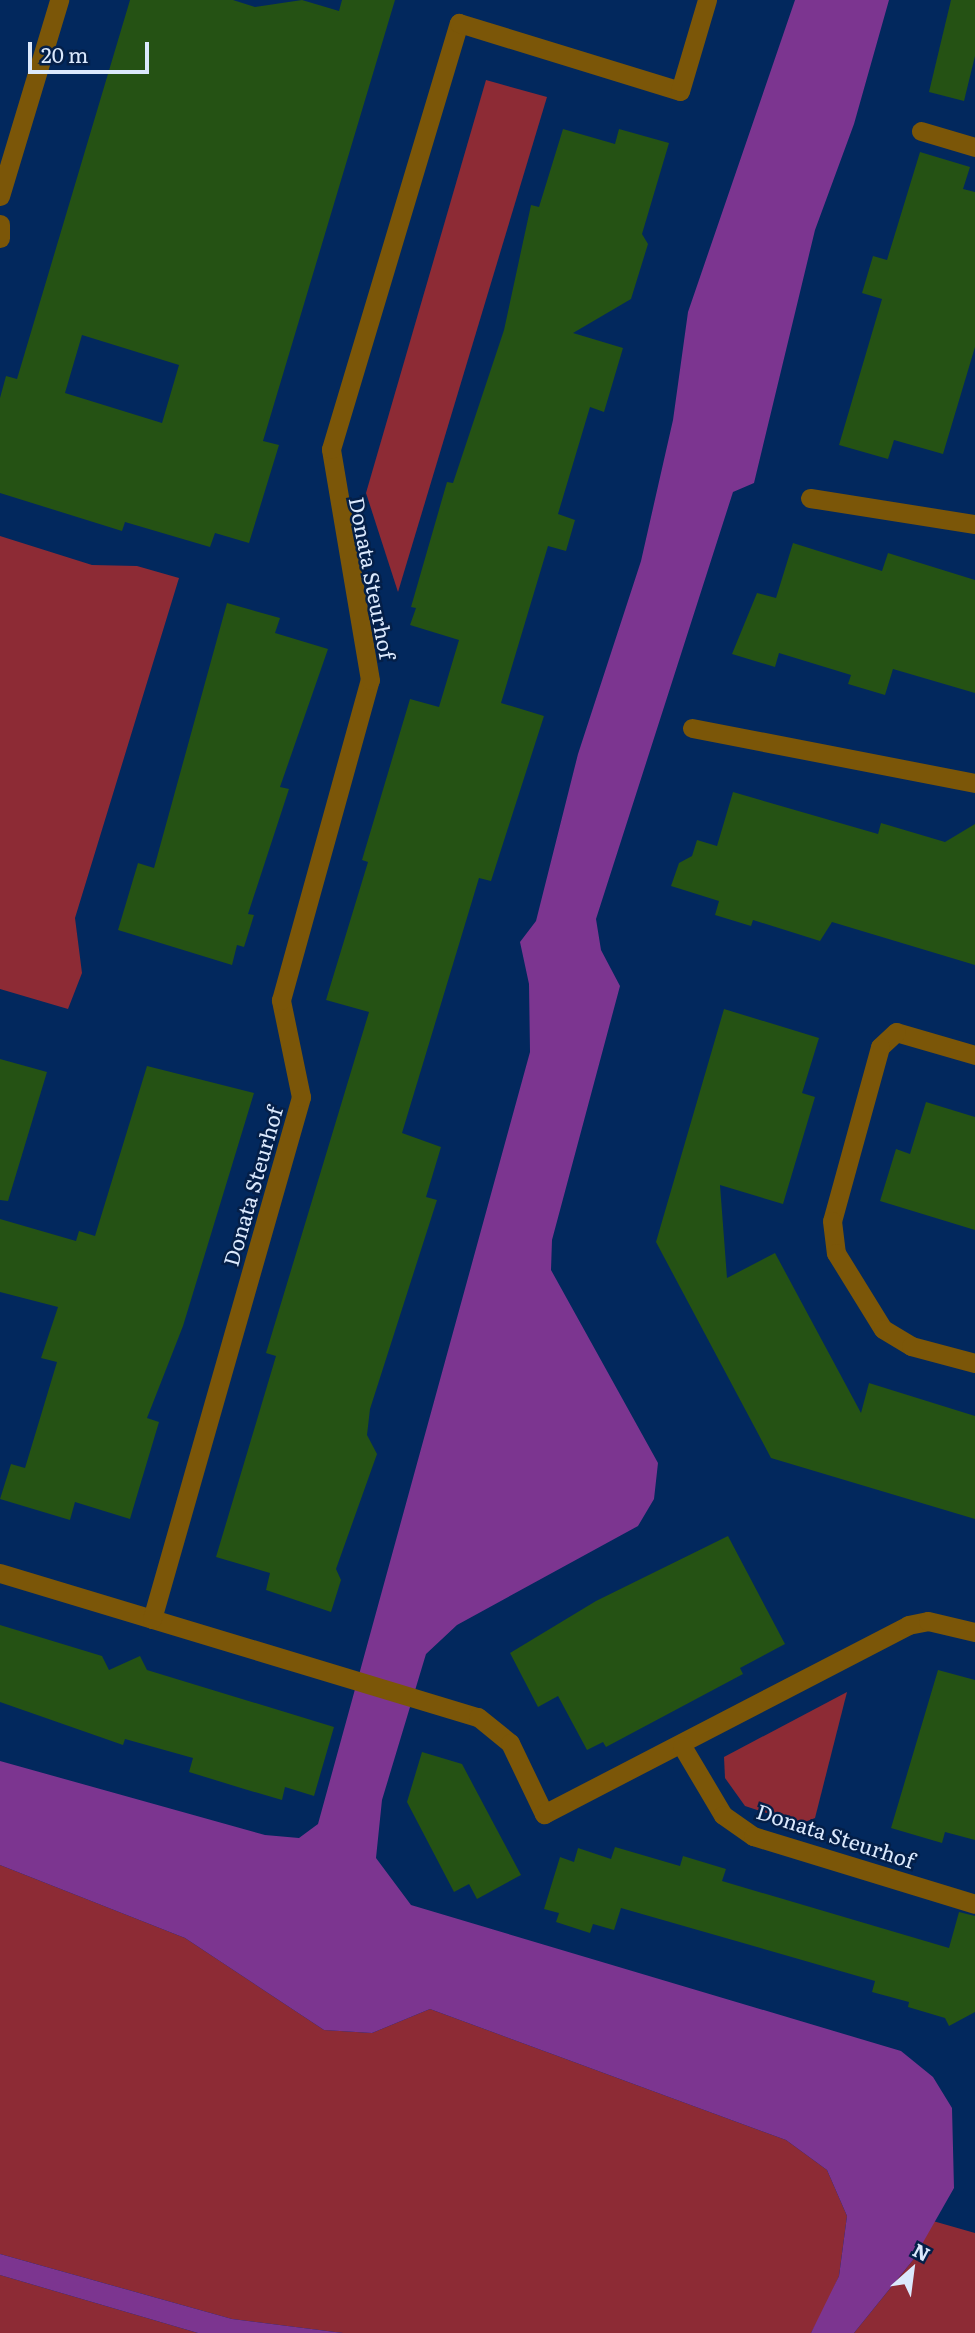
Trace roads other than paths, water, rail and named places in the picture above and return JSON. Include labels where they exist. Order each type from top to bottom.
[{"type":"street","points":[[0,196],[59,0]]},
{"type":"street","name":"Donata Steurhof","points":[[152,1619],[301,1097],[281,1000],[370,680],[331,449],[459,23],[680,91],[707,0]]},
{"type":"street","points":[[921,131],[975,146]]},
{"type":"street","points":[[0,224],[0,238]]},
{"type":"street","points":[[810,498],[975,524]]},
{"type":"street","points":[[692,728],[975,783]]},
{"type":"street","points":[[975,1055],[896,1032],[880,1047],[832,1221],[836,1253],[883,1329],[911,1346],[975,1363]]},
{"type":"street","points":[[0,1573],[418,1700],[498,1728],[544,1814],[682,1746],[908,1625],[928,1621],[975,1632]]},
{"type":"street","name":"Donata Steurhof","points":[[682,1746],[723,1815],[753,1836],[975,1904]]}]
